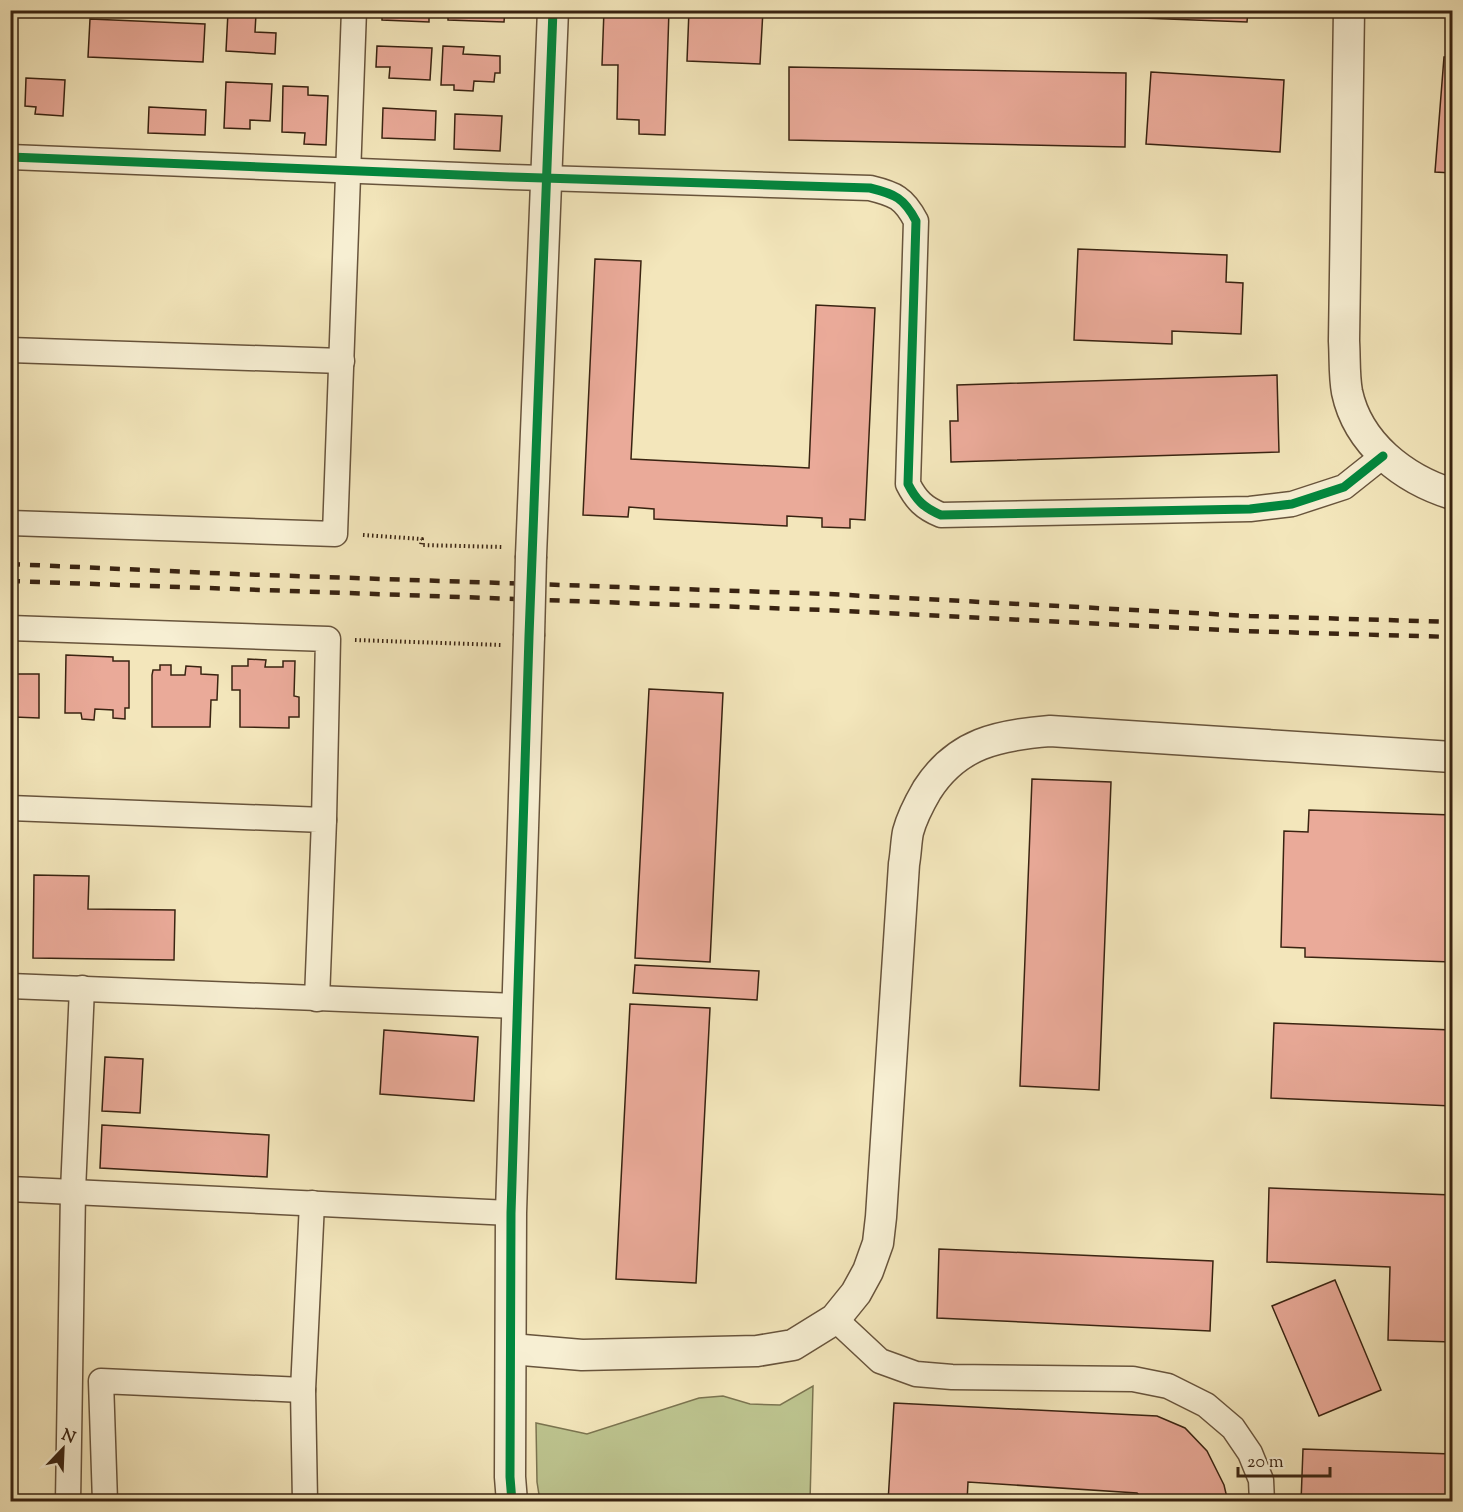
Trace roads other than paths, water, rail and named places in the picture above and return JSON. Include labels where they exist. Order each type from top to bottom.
[{"type":"street","points":[[10,523],[335,534],[354,10]]},
{"type":"street","points":[[512,1502],[512,1213],[528,641],[518,551],[545,178],[553,10]]},
{"type":"street","points":[[1348,10],[1344,341],[1347,391],[1356,420],[1383,456],[1407,474],[1433,488],[1452,494]]},
{"type":"street","points":[[10,157],[870,188],[892,193],[908,205],[916,221],[908,484],[915,498],[927,510],[941,515],[1250,508],[1292,504],[1344,487],[1383,456]]},
{"type":"street","points":[[10,350],[342,361]]},
{"type":"street","points":[[10,628],[328,639],[324,819],[316,999]]},
{"type":"street","points":[[511,1349],[582,1355],[757,1351],[793,1345],[835,1319],[856,1293],[868,1271],[878,1243],[881,1217],[908,831],[920,801],[938,773],[961,753],[988,741],[1018,734],[1050,731],[1452,757]]},
{"type":"street","points":[[10,808],[324,819]]},
{"type":"street","points":[[10,986],[519,1006]]},
{"type":"street","points":[[68,1502],[73,1191],[82,988]]},
{"type":"street","points":[[10,1189],[512,1213]]},
{"type":"street","points":[[305,1502],[303,1390],[312,1203]]},
{"type":"street","points":[[835,1319],[880,1361],[916,1374],[952,1377],[1133,1379],[1168,1386],[1206,1405],[1233,1428],[1250,1453],[1261,1480],[1262,1502]]},
{"type":"street","points":[[105,1502],[101,1381],[303,1390]]},
{"type":"railway","points":[[10,564],[828,594],[1250,616],[1452,622]]},
{"type":"railway","points":[[10,581],[825,610],[1242,631],[1452,637]]}]
